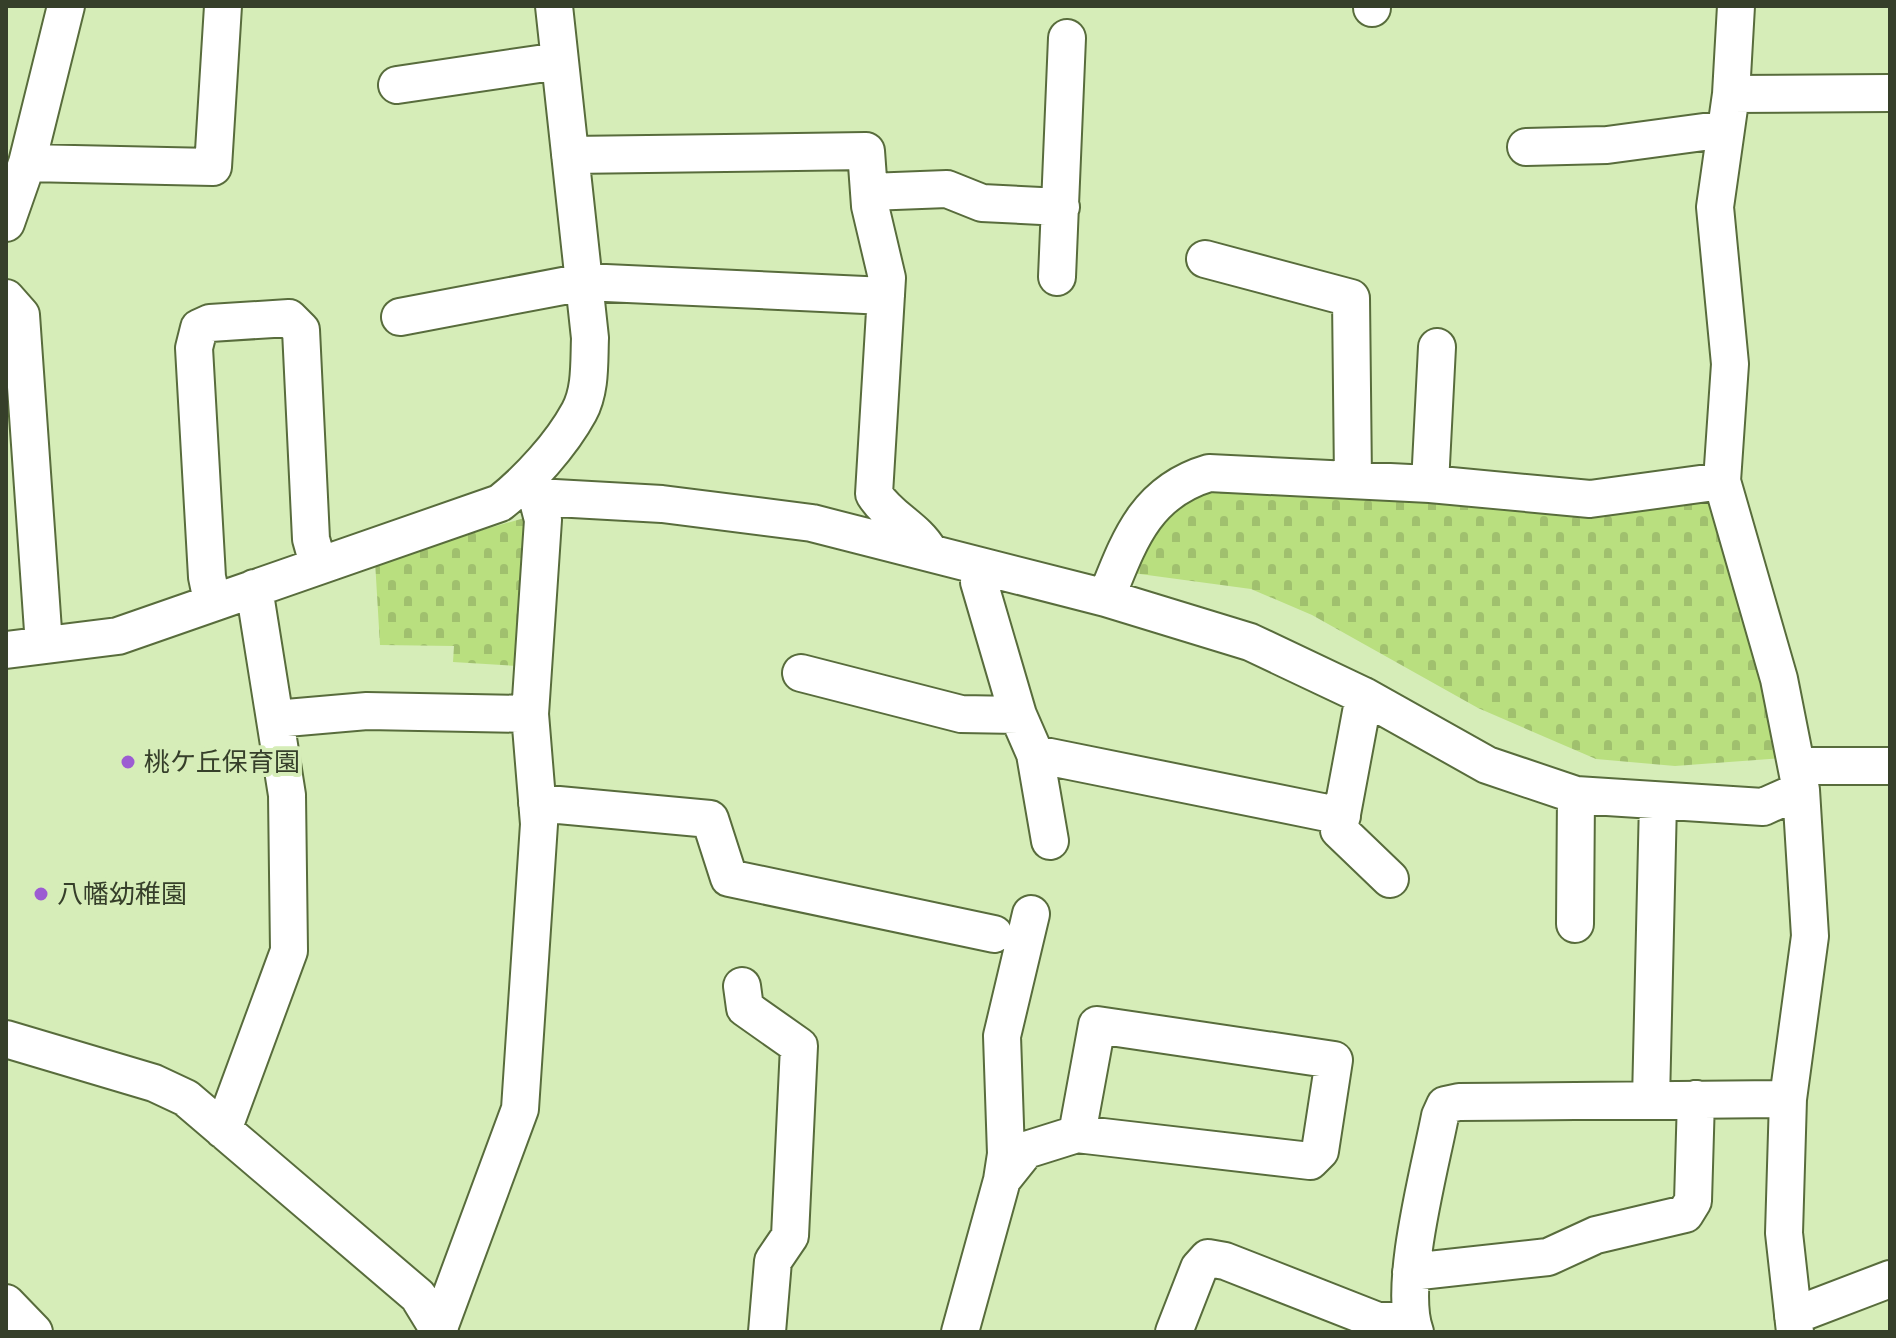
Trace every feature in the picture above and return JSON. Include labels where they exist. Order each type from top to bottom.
[{"type":"street","points":[[6,223],[27,163],[66,6]]},
{"type":"street","points":[[27,163],[213,167],[223,6]]},
{"type":"street","points":[[529,492],[580,411],[589,380],[590,352],[584,282],[554,6]]},
{"type":"street","points":[[1736,6],[1731,94],[1715,207],[1730,364],[1722,481],[1779,679],[1799,778],[1810,936],[1788,1099],[1784,1233],[1794,1324],[1890,1279]]},
{"type":"street","points":[[1057,277],[1067,38]]},
{"type":"street","points":[[397,85],[559,61]]},
{"type":"street","points":[[1731,94],[1890,93]]},
{"type":"street","points":[[1526,147],[1607,145],[1726,129]]},
{"type":"street","points":[[570,155],[866,151],[869,192],[887,278],[874,494],[886,513],[922,538],[932,556]]},
{"type":"street","points":[[869,192],[947,189],[982,203],[1061,207]]},
{"type":"street","points":[[1205,259],[1351,298],[1353,480]]},
{"type":"street","points":[[400,317],[584,282],[886,296]]},
{"type":"street","points":[[6,298],[21,315],[44,645]]},
{"type":"street","points":[[212,601],[207,577],[194,348],[199,328],[210,323],[289,318],[301,330],[311,539],[318,564]]},
{"type":"street","points":[[1430,484],[1437,347]]},
{"type":"street","points":[[1106,598],[1144,514],[1183,480],[1209,473],[1430,484],[1590,499],[1722,481]]},
{"type":"street","points":[[440,1330],[520,1109],[539,824],[530,714],[543,520],[529,492]]},
{"type":"street","points":[[6,650],[118,636],[529,492],[662,504],[812,523],[1106,598],[1250,642],[1364,696],[1487,765],[1576,795],[1763,807],[1799,778],[1890,766]]},
{"type":"street","points":[[981,568],[979,582],[1018,715],[1035,754],[1043,784],[1050,841]]},
{"type":"street","points":[[223,1130],[289,951],[287,795],[254,588]]},
{"type":"street","points":[[801,673],[961,714],[1018,715]]},
{"type":"street","points":[[1364,696],[1339,830],[1390,879]]},
{"type":"street","points":[[275,719],[367,711],[530,714]]},
{"type":"street","points":[[1035,754],[1342,816]]},
{"type":"street","points":[[1575,924],[1576,795]]},
{"type":"street","points":[[1651,1100],[1658,802]]},
{"type":"street","points":[[537,803],[710,819],[729,878],[994,934]]},
{"type":"street","points":[[960,1332],[1002,1180],[1006,1154],[1002,1036],[1031,914]]},
{"type":"street","points":[[742,986],[745,1008],[799,1046],[790,1236],[773,1261],[767,1332]]},
{"type":"street","points":[[1002,1180],[1026,1150],[1077,1134],[1310,1161],[1320,1151],[1334,1060],[1097,1025],[1077,1134]]},
{"type":"street","points":[[6,1039],[154,1083],[186,1098],[418,1296],[440,1330]]},
{"type":"street","points":[[1411,1272],[1548,1257],[1596,1235],[1685,1214],[1693,1201],[1696,1099]]},
{"type":"street","points":[[1174,1332],[1199,1268],[1208,1258],[1225,1261],[1378,1321],[1413,1326],[1411,1272],[1440,1116],[1445,1105],[1459,1102],[1788,1099]]},
{"type":"street","points":[[6,1303],[34,1332]]},
{"type":"green space","points":[[1185,487],[1714,497],[1782,758],[1675,766],[1596,759],[1478,708],[1312,615],[1251,589],[1125,572]]},
{"type":"green space","points":[[531,516],[518,666],[453,662],[454,646],[380,645],[375,561]]},
{"type":"place","name":"桃ケ丘保育園","points":[[128,762]]},
{"type":"place","name":"八幡幼稚園","points":[[41,894]]}]
